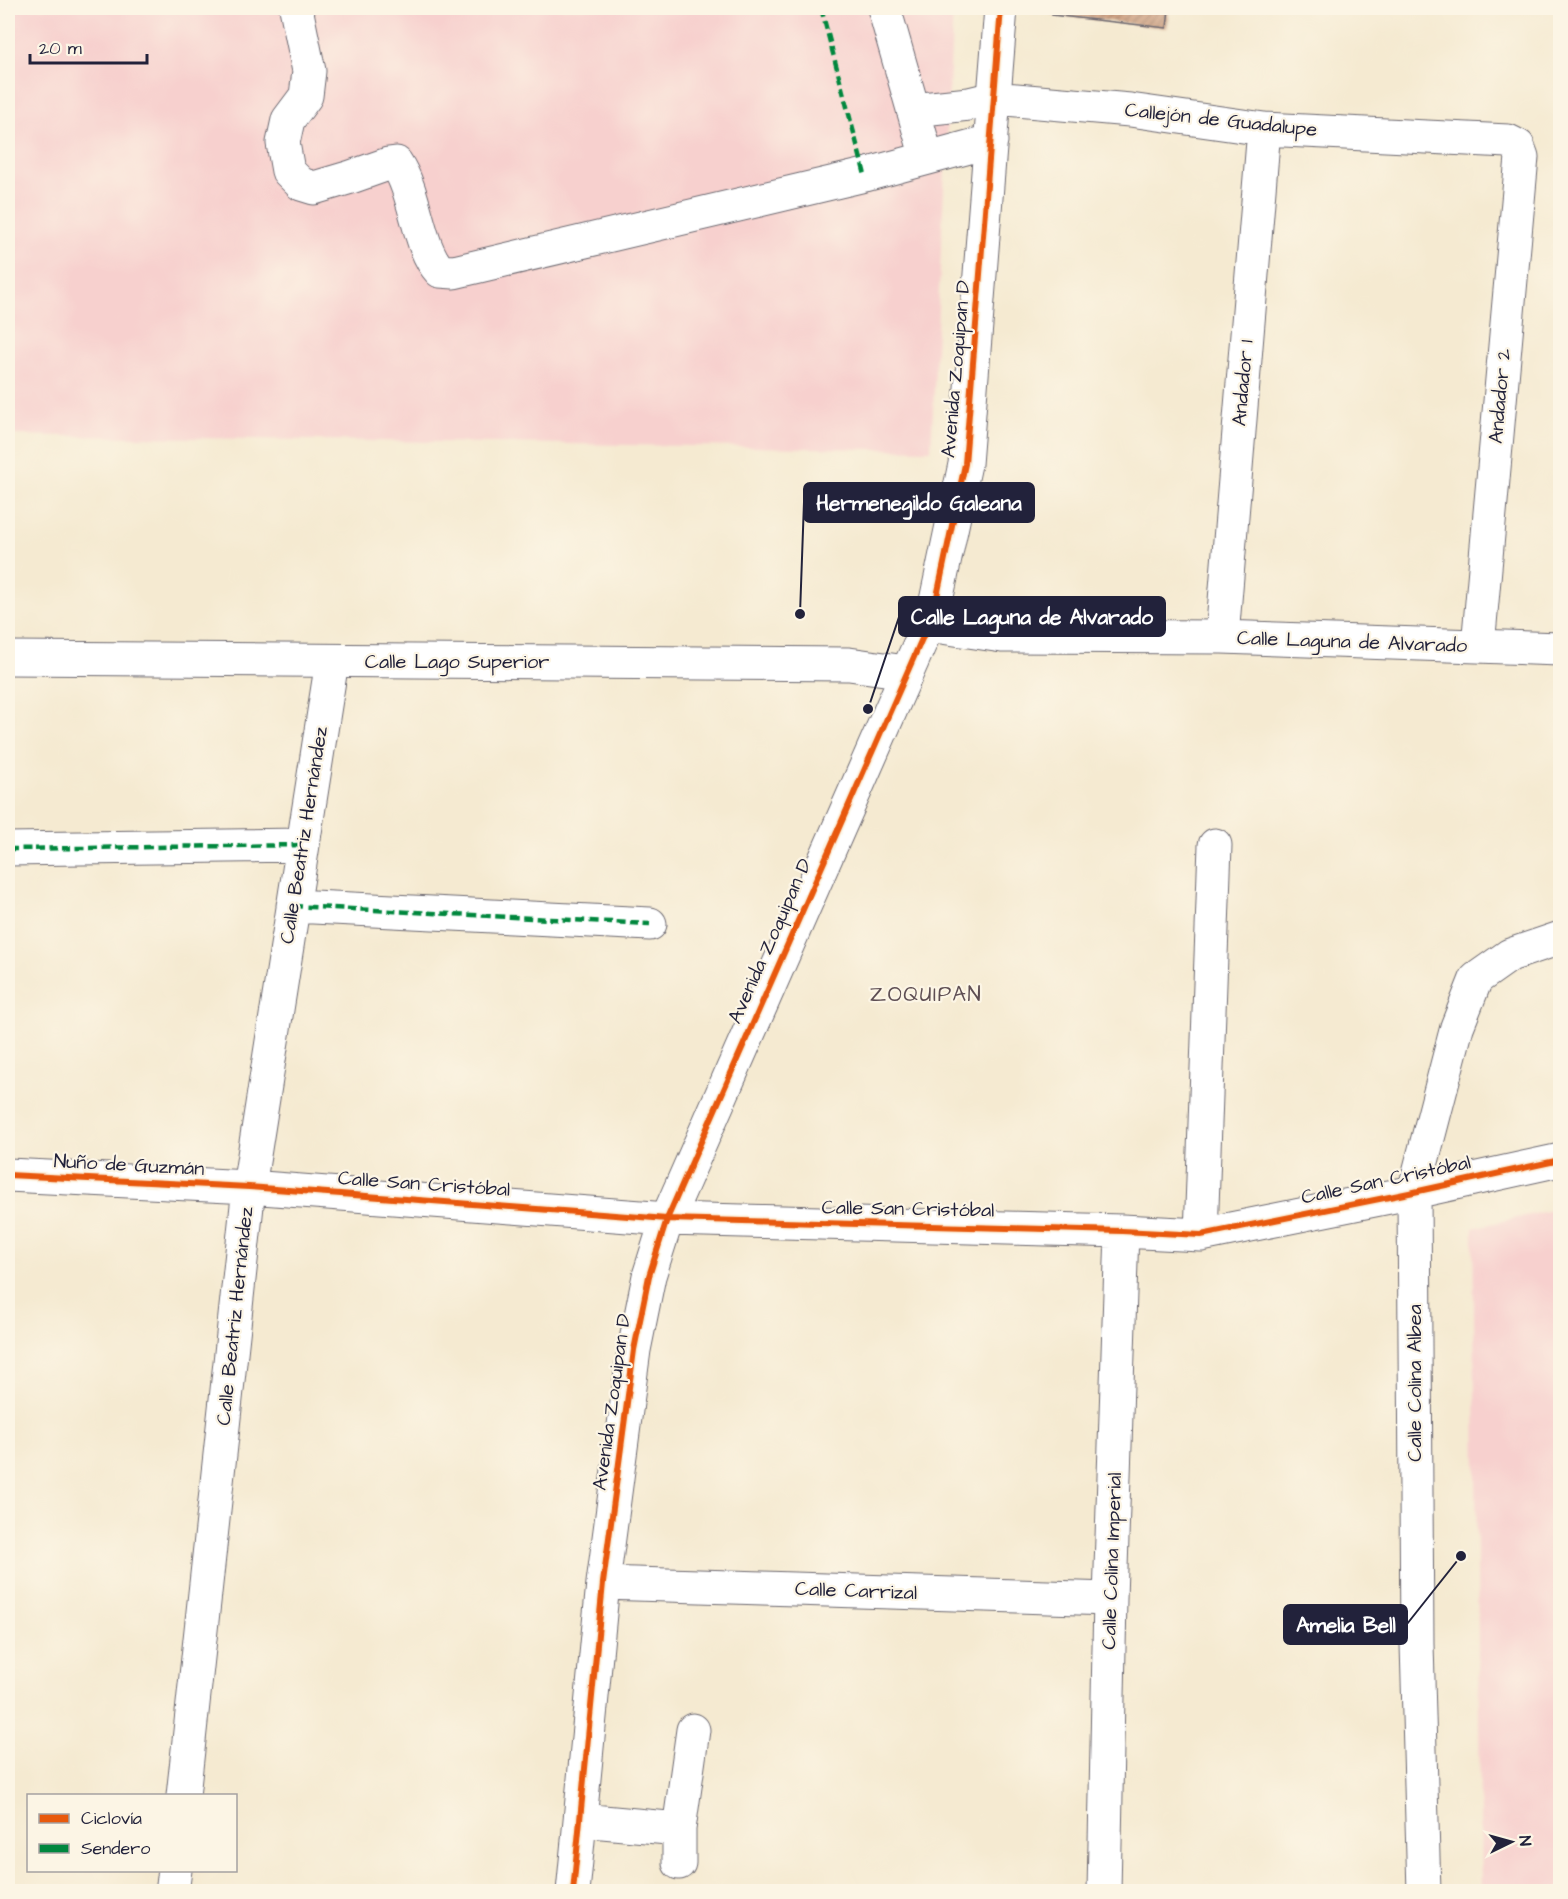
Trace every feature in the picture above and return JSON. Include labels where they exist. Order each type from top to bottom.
[{"type":"street","points":[[296,8],[309,71],[306,96],[288,120],[283,143],[288,171],[301,184],[315,188],[388,164],[396,164],[405,181],[431,262],[440,271],[454,272],[865,175],[991,141]]},
{"type":"street","points":[[884,8],[927,158]]},
{"type":"street","name":"Avenida Zoquipan D","points":[[573,1892],[603,1583],[634,1350],[649,1276],[667,1219],[928,625],[936,601],[965,464],[1001,8]]},
{"type":"street","name":"Callejón de Guadalupe","points":[[913,110],[969,104],[994,98],[1130,110],[1264,129],[1508,141],[1518,146]]},
{"type":"street","name":"Andador 1","points":[[1222,637],[1264,129]]},
{"type":"street","name":"Andador 2","points":[[1478,646],[1522,157],[1518,146]]},
{"type":"street","name":"Calle Laguna de Alvarado","points":[[928,625],[1002,636],[1222,637],[1560,649]]},
{"type":"street","name":"Calle Lago Superior","points":[[8,658],[849,664],[906,672]]},
{"type":"street","name":"Calle Beatriz Hernández","points":[[183,1794],[249,1187],[332,661]]},
{"type":"street","points":[[8,849],[303,845]]},
{"type":"street","points":[[1201,1235],[1215,845]]},
{"type":"street","points":[[293,906],[650,924]]},
{"type":"street","name":"Calle Colina Albea","points":[[1424,1892],[1417,1644],[1414,1192],[1457,1027],[1476,979],[1510,955],[1560,938]]},
{"type":"street","name":"Calle San Cristóbal","points":[[249,1187],[667,1219],[1201,1235],[1560,1160]]},
{"type":"street","name":"Nuño de Guzmán","points":[[8,1175],[249,1187]]},
{"type":"street","name":"Calle Colina Imperial","points":[[1104,1892],[1110,1599],[1122,1231]]},
{"type":"street","name":"Calle Carrizal","points":[[603,1583],[1110,1599]]},
{"type":"street","points":[[679,1863],[680,1829],[693,1730]]},
{"type":"street","points":[[581,1820],[680,1829]]},
{"type":"street","points":[[172,1892],[175,1872]]},
{"type":"shaded area","points":[[8,8],[953,8],[931,450],[8,435]]},
{"type":"shaded area","points":[[1560,1208],[1560,1891],[1481,1891],[1473,1228]]},
{"type":"building","points":[[1053,8],[1169,8],[1167,28],[1052,15]]},
{"type":"marked path","points":[[821,8],[865,175]]},
{"type":"marked path","points":[[8,849],[303,845]]},
{"type":"marked path","points":[[293,906],[650,924]]},
{"type":"cycle path","points":[[573,1892],[603,1583],[634,1350],[649,1276],[667,1219],[928,625],[936,601],[965,464],[1001,8]]},
{"type":"cycle path","points":[[8,1175],[249,1187],[667,1219],[1201,1235],[1560,1160]]},
{"type":"place","name":"Hermenegildo Galeana","points":[[800,614]]},
{"type":"place","name":"Calle Laguna de Alvarado","points":[[868,709]]},
{"type":"place","name":"Amelia Bell","points":[[1461,1556]]},
{"type":"district","name":"ZOQUIPAN","points":[[926,994]]}]
